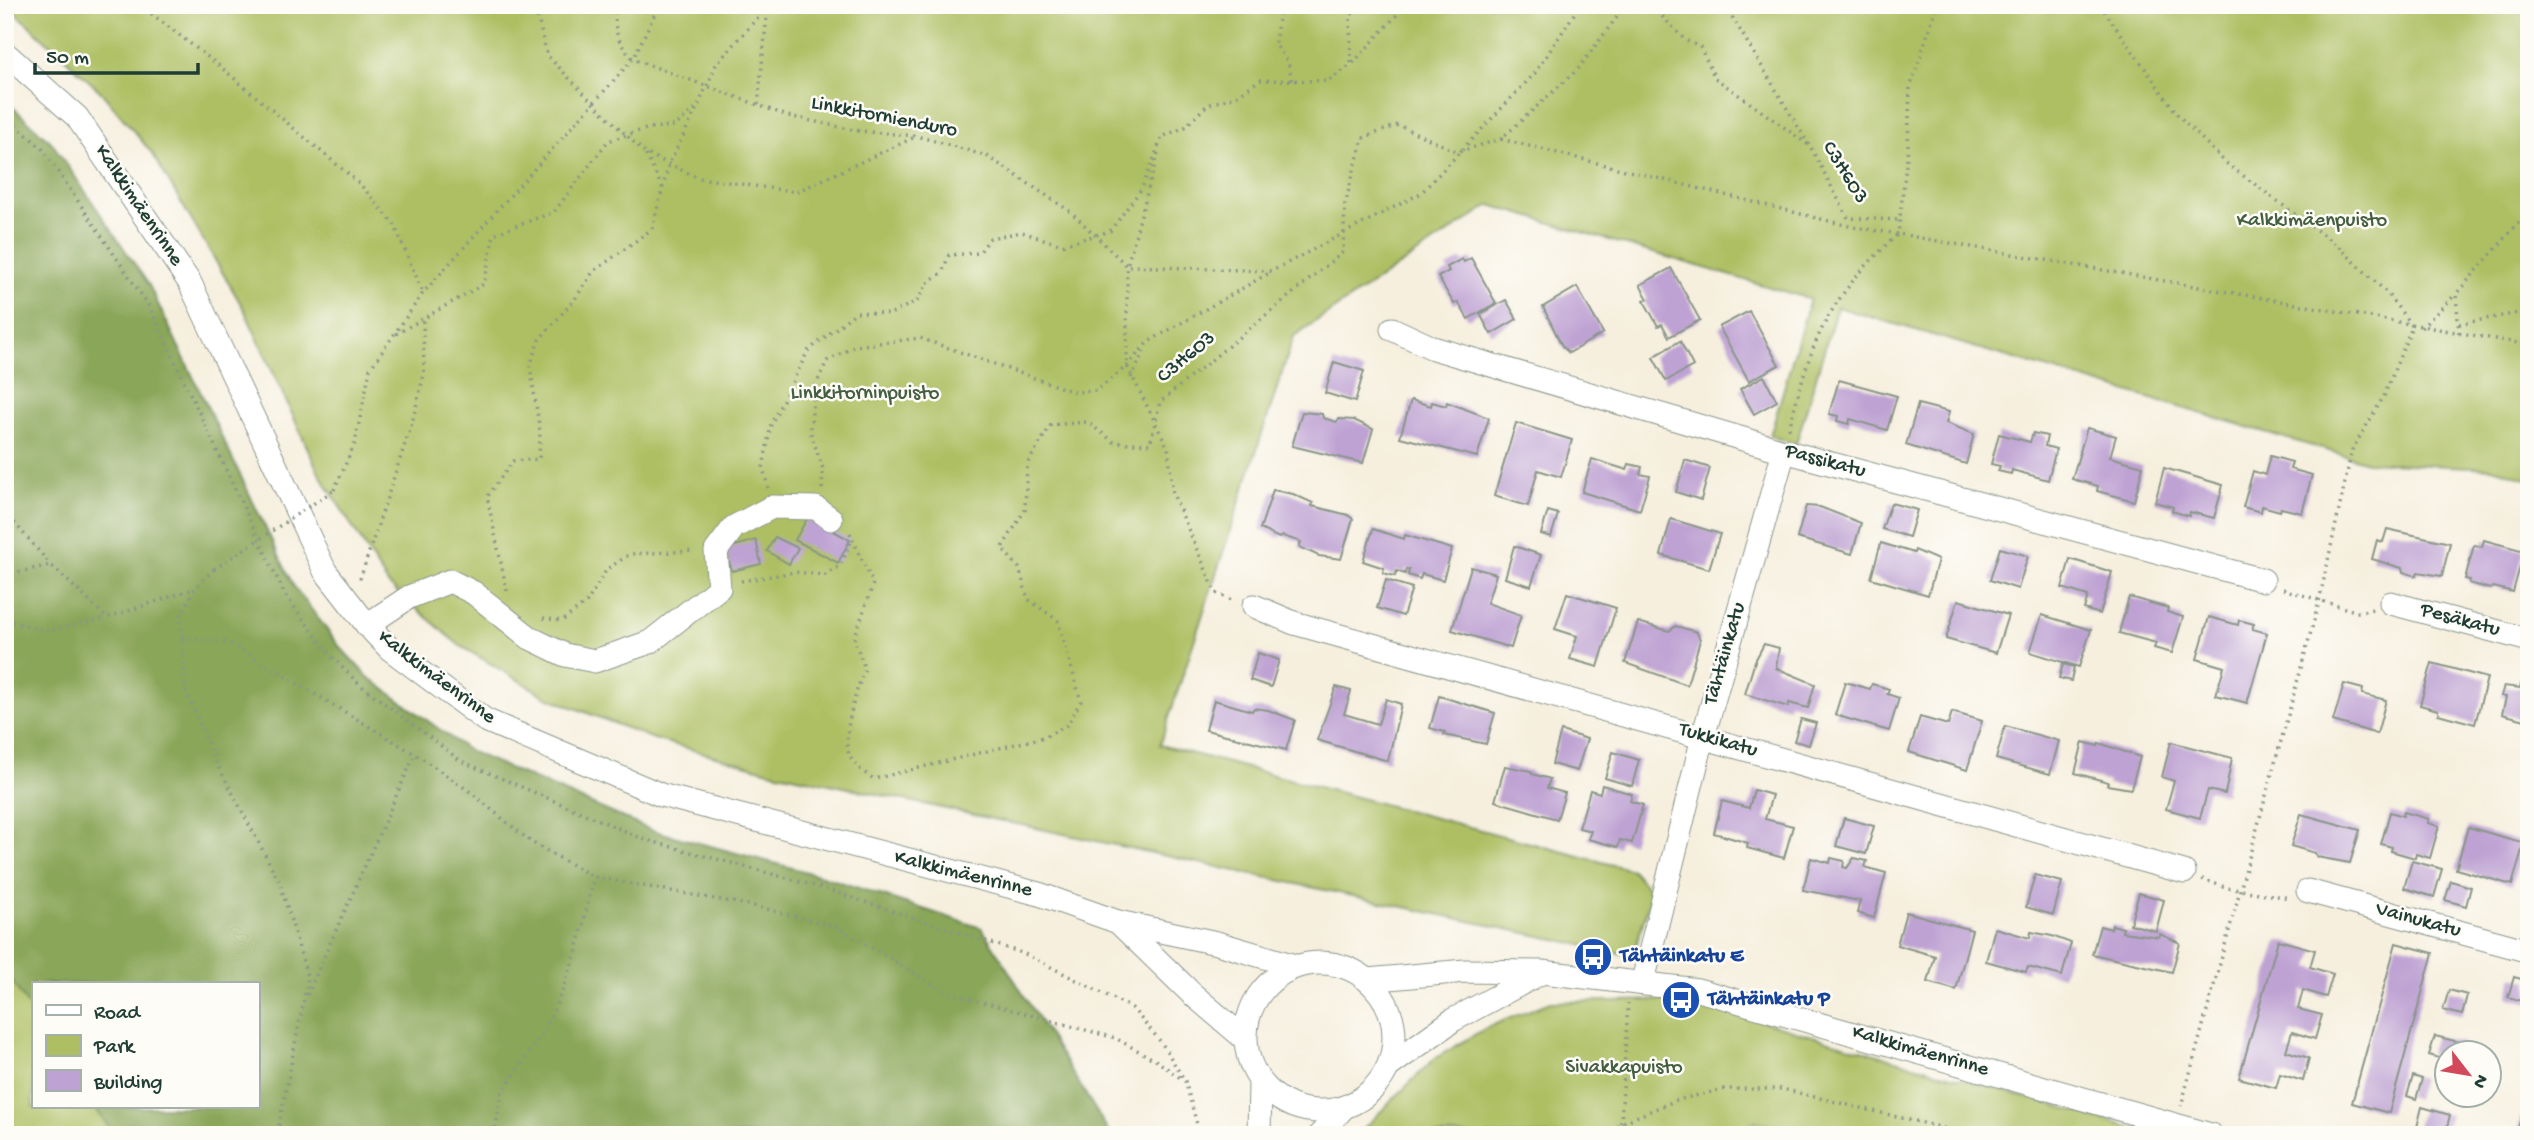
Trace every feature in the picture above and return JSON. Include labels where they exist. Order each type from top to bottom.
[{"type":"street","name":"Kalkkimäenrinne","points":[[5,53],[77,117],[190,283],[326,571],[367,625],[390,649],[485,720],[662,795],[1039,894],[1118,922],[1217,943],[1295,967]]},
{"type":"street","name":"Passikatu","points":[[1392,329],[1433,348],[1784,451],[2263,580]]},
{"type":"street","name":"Tähtäinkatu","points":[[1636,981],[1784,451]]},
{"type":"street","points":[[367,625],[409,597],[450,582],[474,593],[530,638],[565,655],[594,661],[650,642],[719,588],[716,551],[734,527],[772,507],[824,514]]},
{"type":"street","name":"Pesäkatu","points":[[2391,603],[2529,640]]},
{"type":"street","name":"Tukkikatu","points":[[1254,606],[1285,621],[2184,872]]},
{"type":"street","name":"Vainukatu","points":[[2308,891],[2529,951]]},
{"type":"street","name":"Kalkkimäenrinne","points":[[1118,922],[1191,993],[1245,1039]]},
{"type":"street","points":[[1345,1107],[1329,1111],[1298,1109],[1278,1098],[1260,1083],[1250,1062],[1245,1039],[1246,1023],[1258,995],[1280,973],[1310,963],[1341,965],[1368,980],[1387,1005],[1392,1020],[1394,1035],[1389,1066]]},
{"type":"street","name":"Kalkkimäenrinne","points":[[1368,980],[1465,971],[1542,972],[1636,981],[1740,1000],[2211,1135]]},
{"type":"street","points":[[1320,1135],[1345,1107],[1371,1091],[1389,1066],[1453,1020],[1542,972]]},
{"type":"street","points":[[1259,1135],[1260,1083]]},
{"type":"path","points":[[140,5],[217,64],[360,184],[394,224],[423,293]]},
{"type":"path","points":[[531,5],[536,11],[547,55],[593,103],[645,153],[699,178],[796,192],[917,136]]},
{"type":"path","points":[[615,5],[614,29],[619,45],[633,59]]},
{"type":"path","points":[[277,1135],[309,979],[280,883],[215,760],[185,688],[181,615],[195,588],[214,569],[334,491],[355,443],[370,369],[423,293],[633,59],[659,5]]},
{"type":"path","points":[[509,602],[503,563],[487,497],[513,461],[539,459],[540,431],[530,366],[539,340],[575,299],[593,272],[652,229],[669,164],[716,65],[766,5]]},
{"type":"path","points":[[758,105],[766,5]]},
{"type":"path","points":[[1290,5],[1279,12],[1275,44],[1288,62],[1292,81]]},
{"type":"path","points":[[1351,65],[1350,16],[1361,5]]},
{"type":"path","points":[[772,507],[764,468],[771,424],[808,351],[840,323],[856,312],[890,314],[917,301],[929,281],[942,273],[949,255],[979,253],[990,238],[1022,232],[1062,245],[1110,231],[1142,188],[1162,137],[1185,127],[1207,105],[1236,96],[1260,80],[1328,81],[1351,65],[1406,5]]},
{"type":"path","points":[[719,588],[753,578],[795,572],[825,575],[840,566],[853,541],[849,533],[824,514],[823,469],[810,431],[815,387],[827,360],[855,346],[886,340],[920,338],[1074,392],[1096,391],[1127,366],[1148,342],[1272,271],[1421,193],[1536,72],[1580,5]]},
{"type":"path","points":[[1458,152],[1501,139],[1578,69],[1626,5]]},
{"type":"path","name":"C3H6O3","points":[[1638,5],[1654,8],[1685,40],[1700,47],[1715,78],[1810,146],[1848,218],[1899,222],[1906,164],[1910,88],[1937,5]]},
{"type":"path","points":[[1725,5],[1810,146]]},
{"type":"path","points":[[2100,5],[2178,115],[2226,163],[2338,246],[2386,292],[2412,326]]},
{"type":"path","points":[[2254,5],[2270,15],[2287,12],[2298,5]]},
{"type":"path","name":"Linkkitornienduro","points":[[633,59],[708,84],[788,116],[859,131],[917,136],[987,156],[1071,212],[1127,267]]},
{"type":"path","points":[[394,335],[484,284],[494,234],[554,212],[607,141],[649,128],[675,126],[698,106]]},
{"type":"path","points":[[5,116],[41,148],[149,306],[285,595],[331,656],[359,684],[461,761],[646,840],[816,886],[1025,954],[1132,1009],[1161,1042],[1185,1081],[1200,1135]]},
{"type":"path","name":"C3H6O3","points":[[849,533],[873,584],[854,639],[865,669],[854,693],[848,750],[859,770],[874,779],[1044,737],[1067,726],[1081,701],[1058,621],[1028,599],[1019,568],[1002,548],[1025,510],[1027,464],[1051,425],[1087,422],[1114,442],[1150,444],[1160,402],[1343,252],[1345,204],[1363,138],[1398,125],[1458,152]]},
{"type":"path","points":[[1162,137],[1127,267],[1127,366],[1168,448],[1173,494],[1216,593],[1254,606]]},
{"type":"path","points":[[1501,139],[1853,227],[2529,345]]},
{"type":"path","points":[[645,153],[664,191]]},
{"type":"path","points":[[2421,328],[2456,294],[2529,211]]},
{"type":"path","points":[[1848,218],[1853,227]]},
{"type":"path","points":[[1784,451],[1816,336],[1861,268],[1898,234],[1899,222]]},
{"type":"path","points":[[1127,267],[1272,271]]},
{"type":"path","points":[[2456,294],[2459,333]]},
{"type":"path","points":[[2459,324],[2529,311]]},
{"type":"path","points":[[351,604],[389,499],[412,422],[424,374],[423,319]]},
{"type":"path","points":[[2176,1125],[2319,602],[2352,450],[2384,396],[2412,326]]},
{"type":"path","points":[[1131,378],[1148,342]]},
{"type":"path","points":[[5,512],[51,565],[107,618]]},
{"type":"path","points":[[532,616],[562,621],[587,602],[607,569],[630,554],[692,550],[717,564]]},
{"type":"path","points":[[5,575],[51,565]]},
{"type":"path","points":[[2263,580],[2319,602],[2358,612],[2391,603]]},
{"type":"path","points":[[5,621],[48,631],[107,618],[195,588]]},
{"type":"path","points":[[182,638],[228,642],[415,754],[469,791],[531,842],[594,877],[754,906],[837,927],[946,992],[1115,1038],[1157,1061],[1185,1081]]},
{"type":"path","points":[[303,1003],[415,754]]},
{"type":"path","points":[[2184,872],[2210,883],[2283,898],[2308,891]]},
{"type":"path","points":[[494,1135],[502,1093],[547,1026],[563,989],[577,950],[594,877]]},
{"type":"path","points":[[1621,1124],[1636,981]]},
{"type":"path","points":[[1607,1135],[1621,1124],[1677,1100],[1725,1089],[1782,1089],[1973,1135]]},
{"type":"green space","name":"Linkkitorninpuisto","points":[[7,5],[2529,5],[2529,479],[2492,468],[2367,462],[1837,307],[1796,444],[1770,436],[1810,299],[1490,205],[1294,336],[1160,745],[1632,870],[1652,892],[1633,956],[769,771],[654,739],[547,697],[459,645],[388,584],[319,473],[245,311],[152,153],[101,92]]},
{"type":"green space","points":[[5,100],[52,143],[149,285],[293,585],[340,647],[367,676],[469,751],[651,830],[822,876],[982,928],[1111,1135],[114,1135],[96,1108],[259,1108],[259,982],[32,982],[32,1012],[5,971]]},
{"type":"green space","points":[[5,971],[32,1012],[32,1108],[96,1108],[114,1135],[17,1135],[5,1118]]},
{"type":"green space","name":"Sivakkapuisto","points":[[1671,1000],[1747,1017],[2157,1135],[1802,1135],[1755,1121],[1733,1135],[1357,1135],[1434,1059],[1488,1027],[1550,1002]]},
{"type":"building","points":[[1471,258],[1496,303],[1468,319],[1458,302],[1454,304],[1438,277],[1449,271],[1447,267],[1462,259],[1464,262]]},
{"type":"building","points":[[1671,268],[1700,320],[1669,337],[1662,324],[1658,326],[1644,301],[1648,299],[1640,285]]},
{"type":"building","points":[[1577,287],[1603,333],[1569,353],[1562,346],[1543,307]]},
{"type":"building","points":[[1506,300],[1517,319],[1491,334],[1480,314]]},
{"type":"building","points":[[1749,311],[1779,365],[1749,381],[1719,327]]},
{"type":"building","points":[[1680,341],[1693,366],[1666,381],[1653,357]]},
{"type":"building","points":[[1334,362],[1364,371],[1355,402],[1325,393]]},
{"type":"building","points":[[1764,376],[1777,401],[1754,414],[1740,389]]},
{"type":"building","points":[[1839,380],[1897,396],[1887,430],[1850,419],[1849,424],[1837,421],[1838,416],[1829,414]]},
{"type":"building","points":[[1411,400],[1431,406],[1432,402],[1446,406],[1447,402],[1489,418],[1477,457],[1400,437]]},
{"type":"building","points":[[1918,404],[1949,412],[1946,423],[1974,434],[1966,464],[1906,445]]},
{"type":"building","points":[[1302,412],[1322,414],[1323,418],[1337,422],[1339,419],[1354,420],[1373,429],[1363,463],[1292,446]]},
{"type":"building","points":[[1516,423],[1572,440],[1561,477],[1538,470],[1528,506],[1494,496]]},
{"type":"building","points":[[2087,428],[2116,436],[2110,457],[2143,466],[2134,501],[2097,491],[2098,486],[2072,479]]},
{"type":"building","points":[[2033,433],[2047,436],[2045,446],[2056,449],[2048,480],[2012,470],[2011,474],[1998,471],[2000,466],[1991,464],[1999,434],[2030,442]]},
{"type":"building","points":[[2270,456],[2292,462],[2290,469],[2312,475],[2302,513],[2262,506],[2261,512],[2243,507],[2253,471],[2265,475]]},
{"type":"building","points":[[1592,459],[1627,470],[1629,464],[1642,467],[1640,474],[1650,476],[1640,510],[1582,492]]},
{"type":"building","points":[[1685,460],[1710,468],[1701,500],[1676,492]]},
{"type":"building","points":[[2164,468],[2223,485],[2214,518],[2190,512],[2189,516],[2172,511],[2173,507],[2155,502]]},
{"type":"building","points":[[1273,490],[1293,494],[1313,503],[1312,506],[1348,515],[1353,519],[1341,559],[1319,556],[1299,547],[1301,542],[1283,536],[1279,538],[1260,529]]},
{"type":"building","points":[[1891,503],[1917,510],[1909,537],[1882,529]]},
{"type":"building","points":[[1806,506],[1820,507],[1861,523],[1852,554],[1797,538]]},
{"type":"building","points":[[1548,511],[1558,514],[1551,537],[1541,534]]},
{"type":"building","points":[[808,517],[850,540],[838,563],[795,540]]},
{"type":"building","points":[[1671,519],[1720,534],[1709,569],[1661,555]]},
{"type":"building","points":[[1373,529],[1452,549],[1443,580],[1422,574],[1420,579],[1408,575],[1409,570],[1406,569],[1405,574],[1397,571],[1395,576],[1383,573],[1384,568],[1363,561]]},
{"type":"building","points":[[2387,529],[2450,543],[2442,576],[2418,572],[2416,576],[2403,572],[2402,568],[2372,559],[2377,540],[2383,542]]},
{"type":"building","points":[[775,537],[798,548],[789,564],[767,551]]},
{"type":"building","points":[[756,540],[761,564],[732,571],[725,549]]},
{"type":"building","points":[[2484,540],[2524,551],[2513,592],[2494,587],[2490,589],[2469,583],[2470,580],[2465,579],[2474,545],[2482,547]]},
{"type":"building","points":[[1881,543],[1914,553],[1915,550],[1938,560],[1928,595],[1871,578]]},
{"type":"building","points":[[1514,546],[1541,555],[1531,586],[1505,578]]},
{"type":"building","points":[[2000,548],[2028,556],[2018,589],[1990,580]]},
{"type":"building","points":[[2070,559],[2112,572],[2100,614],[2084,609],[2088,596],[2062,588]]},
{"type":"building","points":[[1471,567],[1496,574],[1487,603],[1521,615],[1511,648],[1452,630]]},
{"type":"building","points":[[1386,580],[1412,588],[1403,616],[1377,608]]},
{"type":"building","points":[[1567,593],[1616,608],[1598,667],[1570,659],[1577,636],[1555,629]]},
{"type":"building","points":[[2129,597],[2168,608],[2167,612],[2183,617],[2172,653],[2154,648],[2156,643],[2119,633]]},
{"type":"building","points":[[1958,600],[2008,615],[1996,653],[1946,639]]},
{"type":"building","points":[[2042,615],[2091,630],[2079,667],[2030,652]]},
{"type":"building","points":[[2209,617],[2238,625],[2239,620],[2254,624],[2252,629],[2267,633],[2247,703],[2216,695],[2224,667],[2197,659]]},
{"type":"building","points":[[1638,622],[1669,631],[1676,626],[1697,632],[1700,640],[1687,685],[1625,663]]},
{"type":"building","points":[[1764,644],[1779,648],[1776,668],[1815,684],[1808,708],[1789,703],[1788,707],[1745,694],[1755,661]]},
{"type":"building","points":[[1258,653],[1279,660],[1271,687],[1250,680]]},
{"type":"building","points":[[2432,663],[2487,678],[2475,724],[2438,714],[2438,710],[2420,705]]},
{"type":"building","points":[[2063,664],[2074,667],[2071,681],[2059,678]]},
{"type":"building","points":[[1845,682],[1870,689],[1872,684],[1889,689],[1887,694],[1899,698],[1889,731],[1835,715]]},
{"type":"building","points":[[2344,684],[2363,689],[2362,694],[2386,700],[2377,734],[2333,721]]},
{"type":"building","points":[[2521,684],[2529,686],[2529,721],[2502,714],[2506,697],[2501,696],[2504,686],[2520,688]]},
{"type":"building","points":[[1336,687],[1351,691],[1344,714],[1378,724],[1386,699],[1401,704],[1388,761],[1317,740]]},
{"type":"building","points":[[1439,696],[1495,713],[1486,744],[1444,735],[1445,732],[1430,728]]},
{"type":"building","points":[[1214,700],[1252,711],[1254,708],[1268,710],[1295,720],[1286,750],[1206,730]]},
{"type":"building","points":[[1952,712],[1982,721],[1967,770],[1909,752],[1920,717],[1948,725]]},
{"type":"building","points":[[1801,719],[1816,723],[1809,745],[1794,741]]},
{"type":"building","points":[[2005,726],[2059,741],[2050,774],[1996,759]]},
{"type":"building","points":[[1561,731],[1587,739],[1577,771],[1552,764]]},
{"type":"building","points":[[2083,742],[2098,746],[2099,743],[2140,757],[2131,789],[2107,785],[2108,782],[2075,773]]},
{"type":"building","points":[[2171,742],[2232,758],[2225,794],[2208,790],[2200,818],[2166,809],[2174,781],[2162,777]]},
{"type":"building","points":[[1613,752],[1639,760],[1632,786],[1605,778]]},
{"type":"building","points":[[1505,766],[1531,771],[1532,774],[1550,779],[1547,788],[1565,793],[1557,819],[1495,801]]},
{"type":"building","points":[[1602,785],[1632,794],[1630,801],[1643,805],[1632,843],[1620,840],[1618,847],[1588,839],[1591,831],[1579,828],[1590,790],[1600,793]]},
{"type":"building","points":[[1754,790],[1772,795],[1765,819],[1793,826],[1784,858],[1747,848],[1748,843],[1714,833],[1722,801],[1749,808]]},
{"type":"building","points":[[2390,812],[2403,816],[2404,812],[2429,819],[2428,823],[2439,826],[2430,858],[2416,854],[2415,858],[2391,851],[2392,847],[2381,844]]},
{"type":"building","points":[[2301,814],[2360,830],[2350,863],[2317,857],[2315,853],[2291,846]]},
{"type":"building","points":[[1844,818],[1874,826],[1866,854],[1836,846]]},
{"type":"building","points":[[2468,827],[2524,843],[2512,885],[2456,869]]},
{"type":"building","points":[[1811,858],[1830,863],[1831,858],[1844,861],[1843,867],[1847,868],[1854,858],[1867,861],[1865,867],[1886,873],[1874,918],[1857,913],[1860,901],[1803,890]]},
{"type":"building","points":[[2412,861],[2442,869],[2434,897],[2404,888]]},
{"type":"building","points":[[2035,875],[2062,882],[2053,915],[2026,907]]},
{"type":"building","points":[[2451,881],[2471,887],[2466,906],[2445,900]]},
{"type":"building","points":[[2139,893],[2164,900],[2156,931],[2130,924]]},
{"type":"building","points":[[1906,912],[1972,930],[1956,990],[1928,982],[1935,956],[1897,945]]},
{"type":"building","points":[[2112,925],[2123,928],[2122,932],[2159,937],[2160,934],[2180,943],[2172,972],[2092,954],[2100,926],[2111,929]]},
{"type":"building","points":[[1995,928],[2030,938],[2031,932],[2052,936],[2071,943],[2062,976],[2028,967],[2026,972],[1986,961]]},
{"type":"building","points":[[2278,940],[2315,950],[2310,967],[2333,974],[2326,997],[2303,990],[2298,1009],[2322,1015],[2315,1039],[2292,1032],[2286,1051],[2309,1058],[2303,1081],[2280,1074],[2276,1088],[2239,1078]]},
{"type":"building","points":[[2396,943],[2433,953],[2389,1113],[2352,1103]]},
{"type":"building","points":[[2514,977],[2529,981],[2529,1003],[2508,997]]},
{"type":"building","points":[[2449,990],[2467,995],[2462,1015],[2443,1010]]},
{"type":"building","points":[[2413,1076],[2422,1079],[2416,1099],[2407,1096]]},
{"type":"building","points":[[2525,1105],[2529,1105],[2529,1135],[2516,1135]]},
{"type":"building","points":[[2422,1107],[2450,1115],[2445,1135],[2417,1127]]},
{"type":"place","name":"Tähtäinkatu E","points":[[1593,957]]},
{"type":"place","name":"Tähtäinkatu P","points":[[1681,1000]]},
{"type":"park label","name":"Kalkkimäenpuisto","points":[[2312,221]]}]
